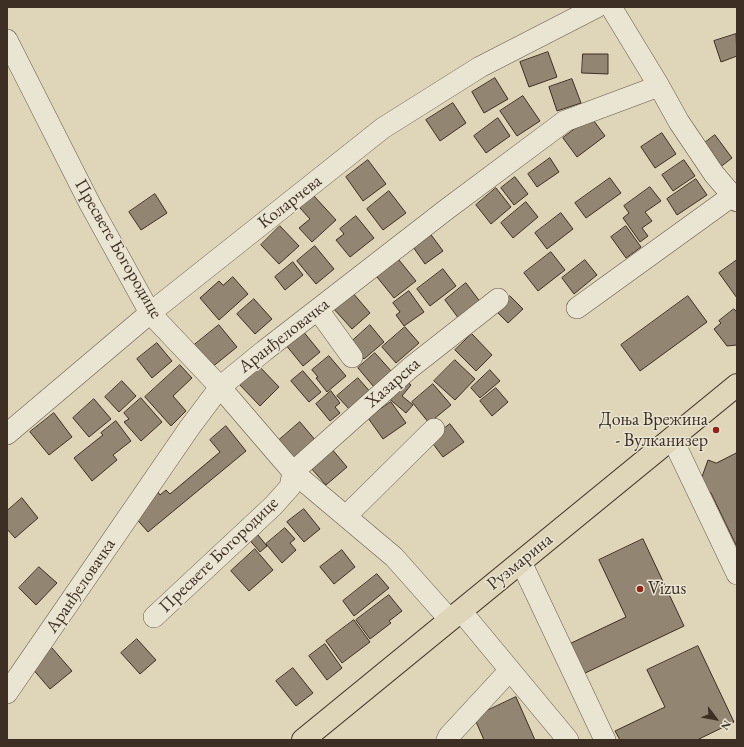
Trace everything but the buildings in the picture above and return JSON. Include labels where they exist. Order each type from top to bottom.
[{"type":"main road","name":"Рузмарина","points":[[303,740],[737,385]]},
{"type":"street","name":"Коларчева","points":[[7,434],[150,313],[383,128],[480,67],[597,7]]},
{"type":"street","points":[[577,308],[735,199],[714,174],[679,122],[611,7]]},
{"type":"street","name":"Пресвете Богородице","points":[[7,40],[90,204],[150,313],[220,387],[293,472],[394,556],[455,615],[510,670],[568,740]]},
{"type":"street","name":"Аранђеловачка","points":[[7,693],[190,426],[220,387],[447,209],[565,121],[659,86]]},
{"type":"street","name":"Хазарска","points":[[293,472],[410,368],[498,299]]},
{"type":"street","points":[[318,310],[352,357]]},
{"type":"street","points":[[346,516],[434,429]]},
{"type":"street","points":[[672,438],[737,574]]},
{"type":"street","name":"Пресвете Богородице","points":[[154,617],[273,506],[290,487],[293,472]]},
{"type":"street","points":[[521,562],[605,740]]},
{"type":"street","points":[[447,740],[448,736],[510,670]]},
{"type":"place","name":"Доња Врежина - Вулканизер","points":[[716,430]]},
{"type":"place","name":"Vizus","points":[[640,589]]}]
